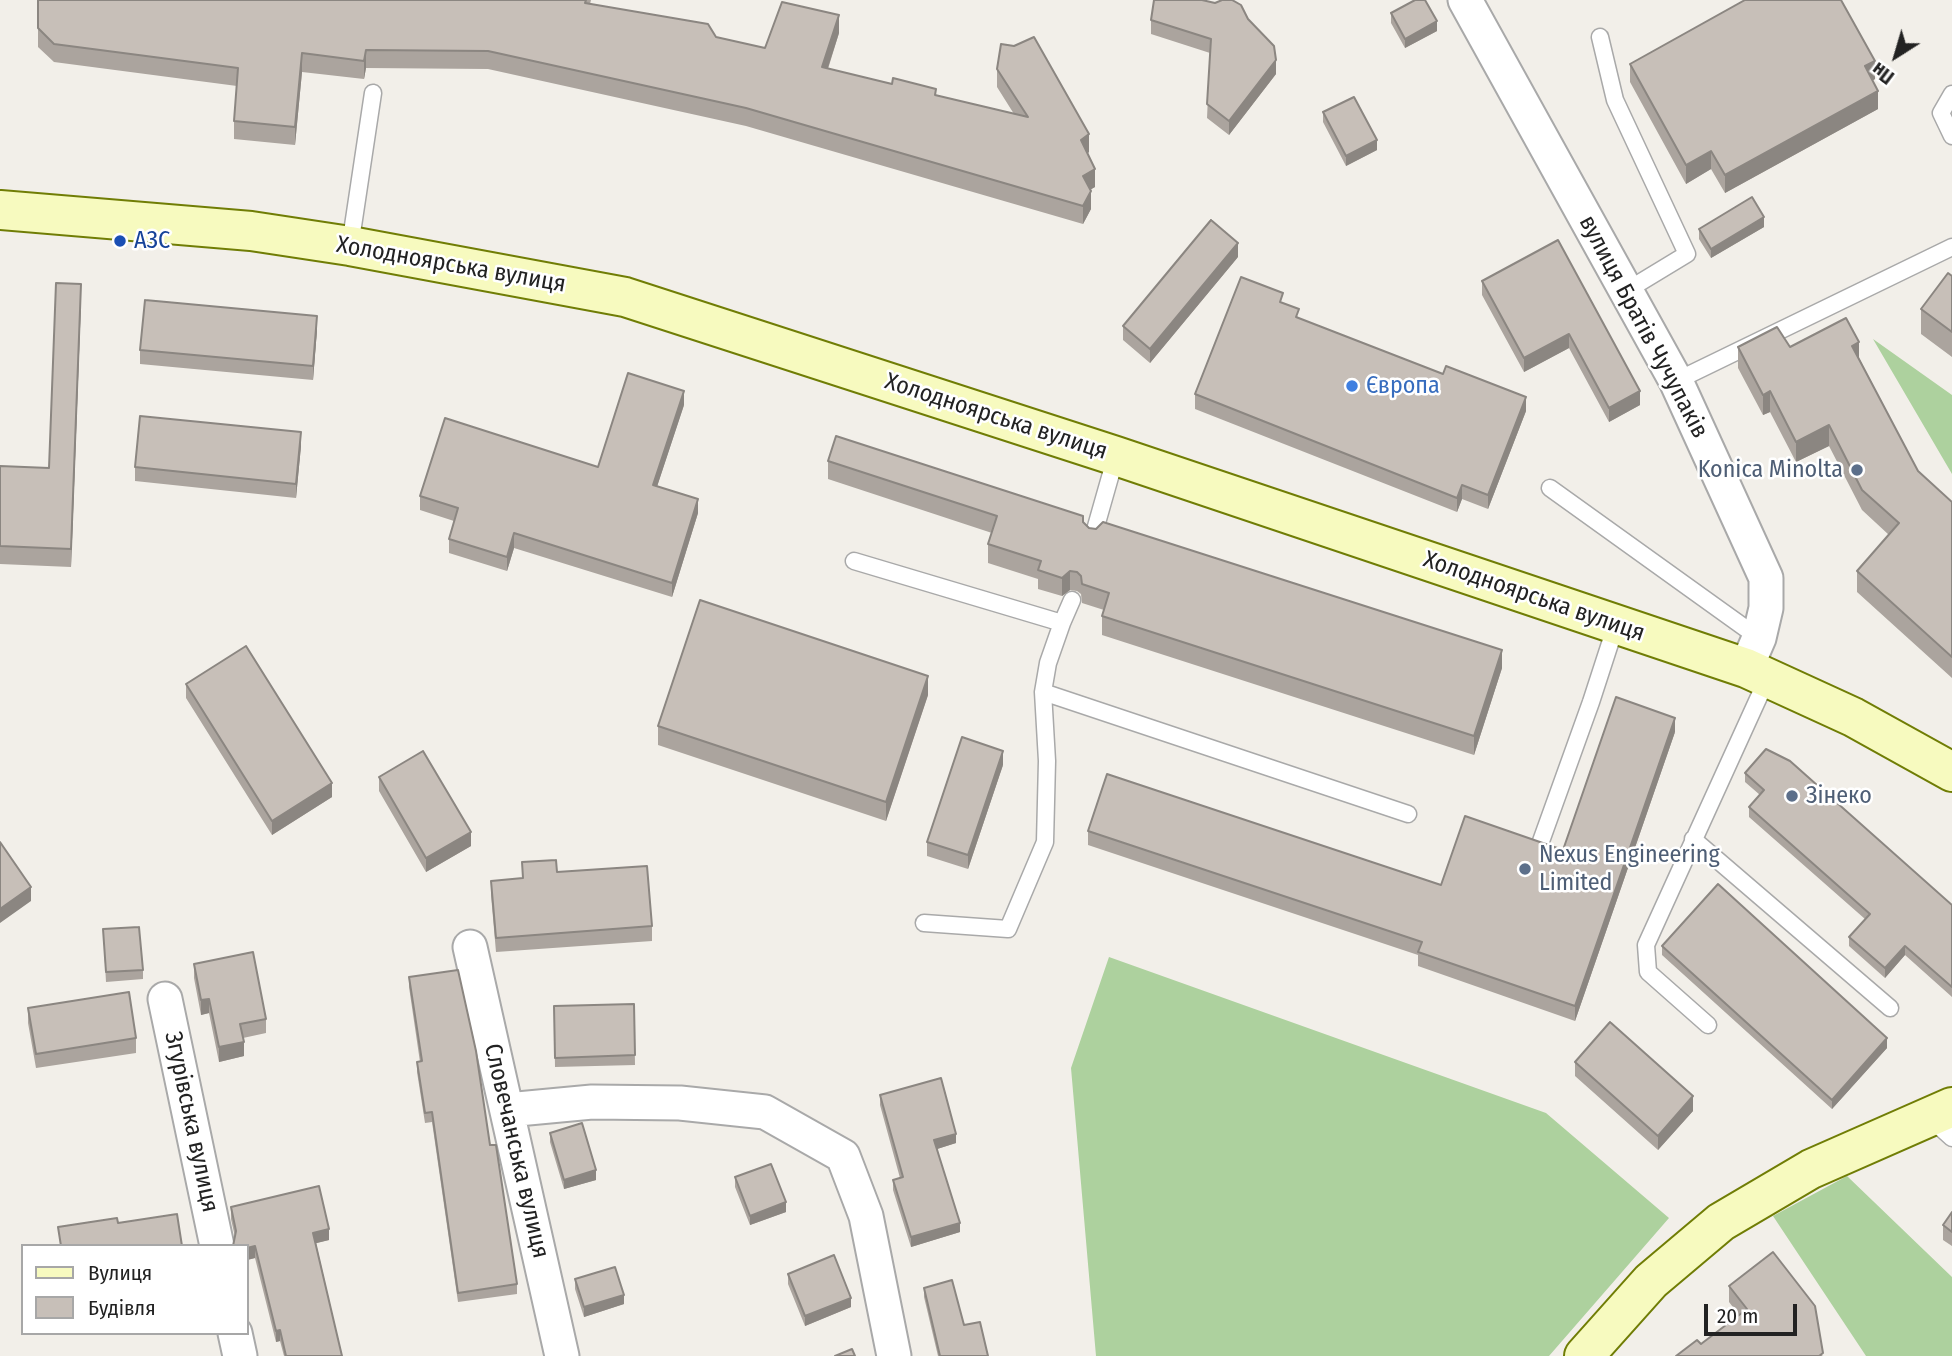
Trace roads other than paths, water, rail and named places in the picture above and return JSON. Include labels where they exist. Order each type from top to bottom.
[{"type":"main road","name":"Холодноярська вулиця","points":[[0,210],[251,231],[351,246],[625,297],[1116,456],[1616,624],[1758,661],[1853,718],[1952,772]]},
{"type":"main road","points":[[1584,1356],[1651,1281],[1721,1222],[1811,1168],[1944,1121]]},
{"type":"street","name":"вулиця Братів Чучупаків","points":[[1465,0],[1676,381],[1766,579],[1766,608],[1758,661]]},
{"type":"street","name":"Словечанська вулиця","points":[[470,947],[562,1356]]},
{"type":"street","name":"Згурівська вулиця","points":[[165,999],[216,1244]]},
{"type":"street","points":[[507,1110],[605,1102],[680,1103],[765,1112],[843,1156],[866,1216],[894,1356]]},
{"type":"street","points":[[235,1335],[240,1356]]},
{"type":"lane","points":[[1600,37],[1615,100],[1687,254],[1626,291]]},
{"type":"lane","points":[[351,246],[373,93]]},
{"type":"lane","points":[[1952,94],[1941,114],[1952,136]]},
{"type":"lane","points":[[1676,381],[1952,247]]},
{"type":"lane","points":[[1093,537],[1116,456]]},
{"type":"lane","points":[[1550,488],[1758,661],[1693,839],[1646,945],[1648,972],[1708,1025]]},
{"type":"lane","points":[[854,561],[1062,623]]},
{"type":"lane","points":[[923,923],[1008,929],[1045,842],[1047,761],[1043,692],[1048,663],[1072,600]]},
{"type":"lane","points":[[1539,844],[1591,702],[1616,624]]},
{"type":"lane","points":[[1043,692],[1408,814]]},
{"type":"lane","points":[[1693,839],[1891,1008]]},
{"type":"place","name":"АЗС","points":[[120,241]]},
{"type":"place","name":"Європа","points":[[1352,386]]},
{"type":"place","name":"Konica Minolta","points":[[1857,470]]},
{"type":"place","name":"Зінеко","points":[[1792,796]]},
{"type":"place","name":"Nexus Engineering Limited","points":[[1525,869]]}]
